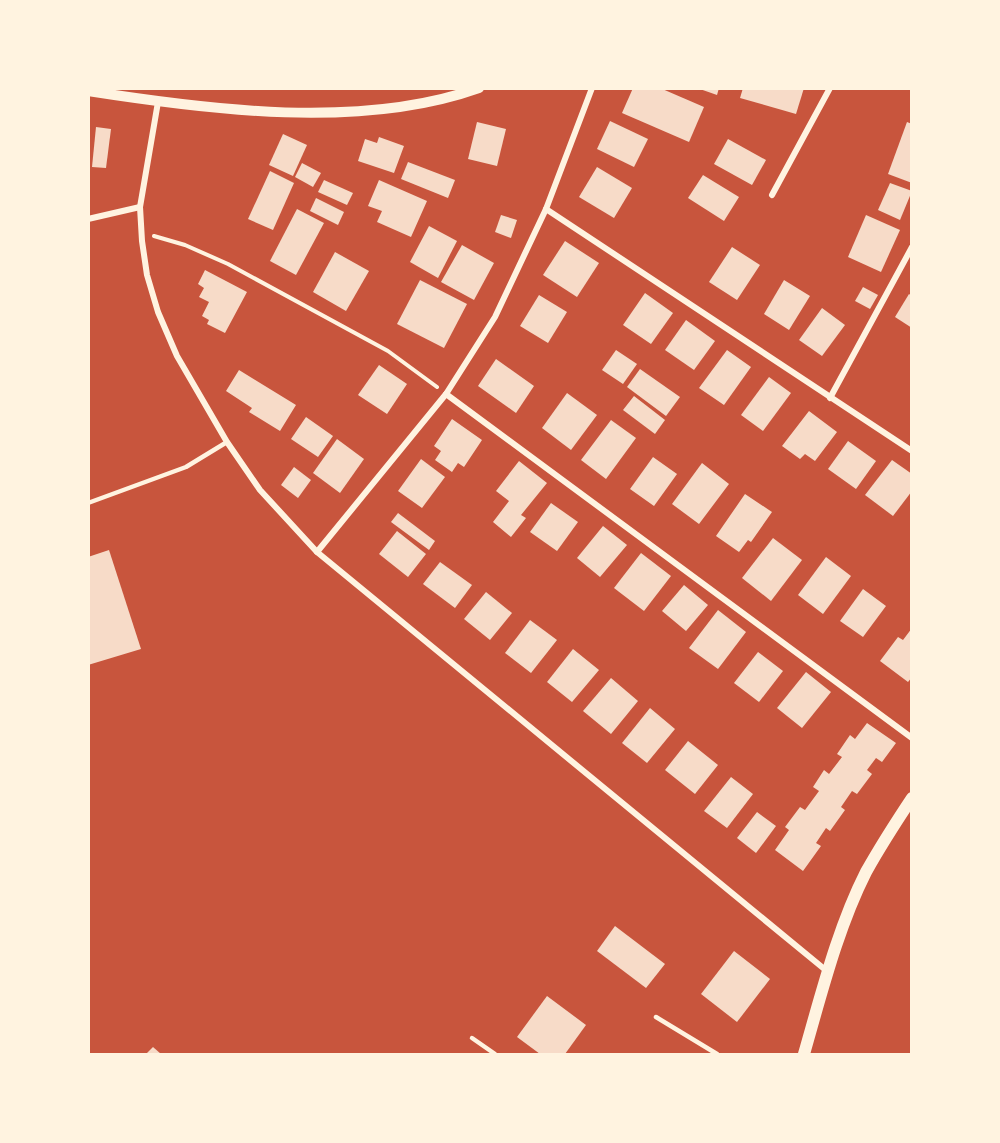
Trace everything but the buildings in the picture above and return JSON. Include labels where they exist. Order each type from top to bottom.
[{"type":"main road","points":[[804,1054],[828,972],[866,872],[912,798]]},
{"type":"street","points":[[88,91],[158,102],[307,112],[356,111],[408,105],[461,95],[480,88]]},
{"type":"street","points":[[317,552],[446,394],[495,317],[546,209],[592,88]]},
{"type":"street","points":[[772,195],[831,88]]},
{"type":"street","points":[[158,102],[140,207],[147,275],[158,312],[177,356],[227,442],[260,490],[317,552],[828,972]]},
{"type":"street","points":[[88,219],[140,207]]},
{"type":"street","points":[[546,209],[912,451]]},
{"type":"street","points":[[830,398],[912,247]]},
{"type":"street","points":[[446,394],[912,738]]},
{"type":"lane","points":[[88,503],[186,467],[227,442]]},
{"type":"lane","points":[[656,1017],[717,1054]]},
{"type":"lane","points":[[472,1038],[495,1054]]},
{"type":"path","points":[[142,233],[185,245],[228,264],[388,351],[446,394]]}]
